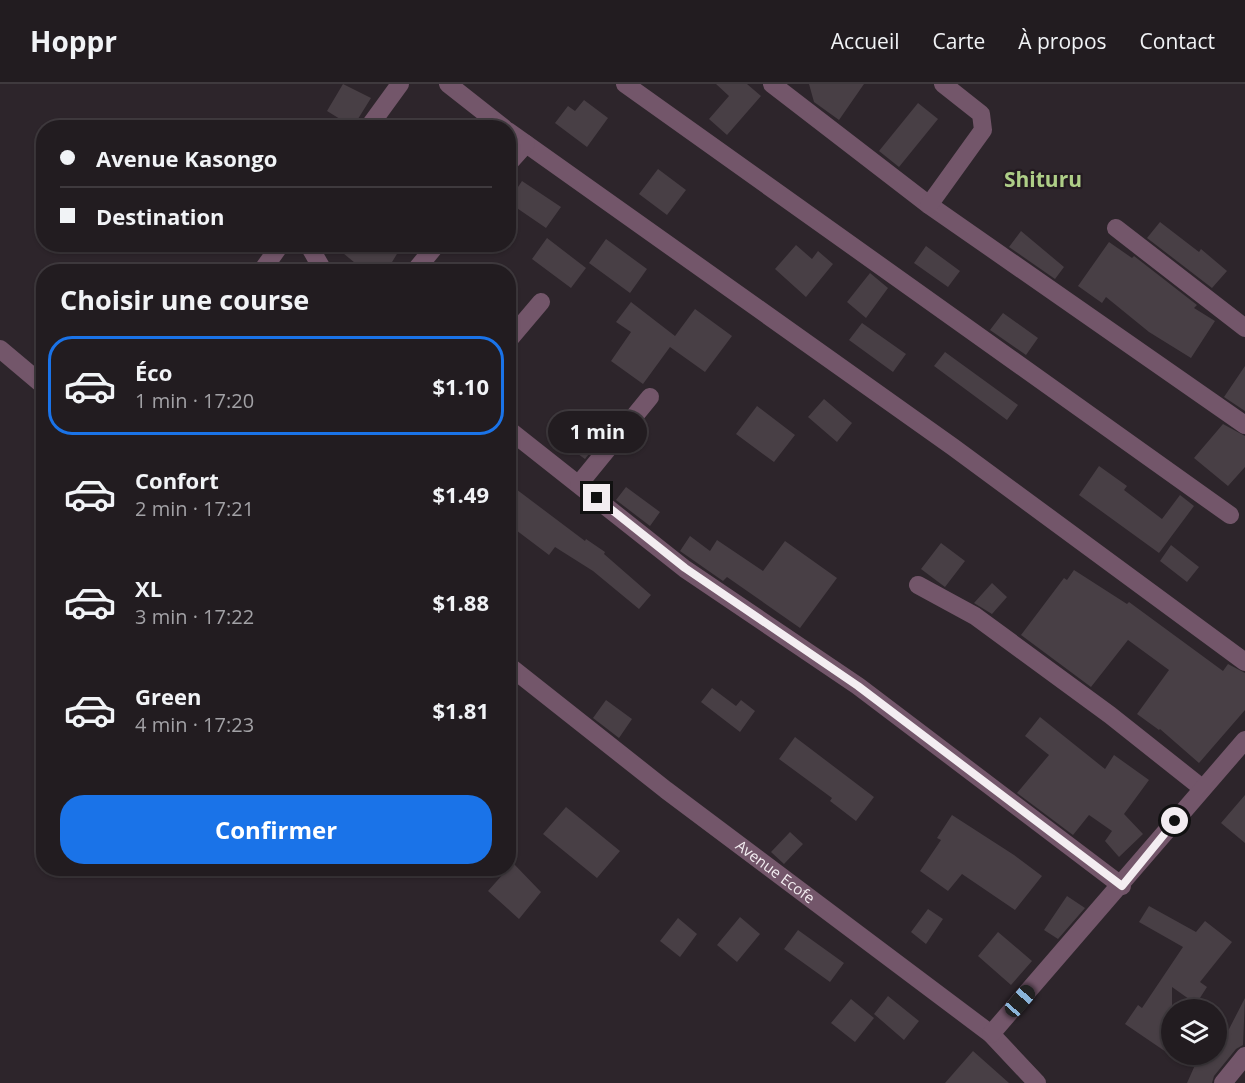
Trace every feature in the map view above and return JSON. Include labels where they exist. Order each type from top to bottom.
[{"type":"street","points":[[374,120],[400,84]]},
{"type":"street","points":[[448,84],[494,120]]},
{"type":"street","points":[[625,84],[1230,515]]},
{"type":"street","points":[[772,84],[929,205],[1245,425]]},
{"type":"street","points":[[929,205],[983,129],[981,114],[943,84]]},
{"type":"street","points":[[516,137],[664,239],[1245,662]]},
{"type":"street","points":[[516,155],[526,144]]},
{"type":"street","points":[[1116,228],[1245,328]]},
{"type":"street","points":[[421,264],[430,252]]},
{"type":"street","points":[[516,331],[541,302]]},
{"type":"street","points":[[0,349],[36,379]]},
{"type":"street","points":[[579,484],[650,397]]},
{"type":"street","points":[[516,435],[685,568],[858,686],[1122,886]]},
{"type":"street","points":[[918,585],[975,616],[1110,715],[1202,788]]},
{"type":"street","name":"Avenue Ecofe","points":[[516,671],[666,789],[991,1034],[1037,1083]]},
{"type":"street","points":[[991,1034],[1122,886],[1202,788],[1245,740]]},
{"type":"street","points":[[1223,1083],[1245,1056]]},
{"type":"building","points":[[343,84],[371,98],[357,120],[342,120],[327,111]]},
{"type":"building","points":[[716,84],[747,84],[761,96],[727,135],[709,119],[729,96]]},
{"type":"building","points":[[809,84],[864,84],[839,120],[814,102]]},
{"type":"building","points":[[584,100],[608,118],[587,147],[555,123],[568,106],[575,111]]},
{"type":"building","points":[[918,103],[938,119],[899,167],[879,151]]},
{"type":"building","points":[[658,169],[686,190],[667,215],[639,194]]},
{"type":"building","points":[[522,181],[561,207],[546,228],[516,207],[516,190]]},
{"type":"building","points":[[1160,222],[1199,252],[1201,249],[1227,271],[1212,288],[1147,238]]},
{"type":"building","points":[[1021,231],[1064,267],[1055,279],[1009,247]]},
{"type":"building","points":[[547,238],[586,268],[571,288],[532,259]]},
{"type":"building","points":[[606,239],[647,269],[630,293],[589,263]]},
{"type":"building","points":[[1109,242],[1132,258],[1134,256],[1197,305],[1194,308],[1215,321],[1191,358],[1149,332],[1106,297],[1102,303],[1078,286]]},
{"type":"building","points":[[796,245],[812,259],[818,251],[833,264],[806,297],[775,269]]},
{"type":"building","points":[[926,246],[960,271],[948,287],[914,263]]},
{"type":"building","points":[[342,252],[398,252],[391,264],[356,264]]},
{"type":"building","points":[[870,273],[888,288],[866,318],[847,302]]},
{"type":"building","points":[[631,302],[675,336],[695,309],[732,336],[705,372],[670,347],[643,384],[611,361],[631,332],[616,322]]},
{"type":"building","points":[[1003,313],[1038,338],[1026,355],[990,330]]},
{"type":"building","points":[[862,323],[906,354],[893,372],[849,340]]},
{"type":"building","points":[[945,352],[1018,405],[1007,420],[934,366]]},
{"type":"building","points":[[1245,366],[1245,411],[1224,397]]},
{"type":"building","points":[[824,399],[852,423],[837,442],[808,417]]},
{"type":"building","points":[[757,406],[795,435],[774,462],[736,434]]},
{"type":"building","points":[[575,414],[604,435],[585,459],[557,439]]},
{"type":"building","points":[[1223,424],[1245,436],[1245,467],[1228,486],[1194,458]]},
{"type":"building","points":[[1099,466],[1127,486],[1124,490],[1162,519],[1180,495],[1194,506],[1159,553],[1079,495]]},
{"type":"building","points":[[626,487],[660,512],[650,526],[616,500]]},
{"type":"building","points":[[516,489],[585,541],[586,539],[605,552],[604,554],[651,595],[639,609],[593,571],[555,547],[549,555],[516,530]]},
{"type":"building","points":[[690,536],[710,551],[717,540],[763,571],[785,541],[837,578],[800,628],[727,577],[723,581],[680,551]]},
{"type":"building","points":[[941,543],[965,561],[945,587],[921,569]]},
{"type":"building","points":[[1171,545],[1199,567],[1187,582],[1160,561]]},
{"type":"building","points":[[1074,570],[1127,604],[1129,602],[1223,671],[1228,664],[1245,673],[1245,710],[1199,763],[1160,729],[1137,714],[1169,670],[1128,640],[1091,687],[1021,635],[1064,578],[1067,580]]},
{"type":"building","points":[[992,583],[1007,597],[992,614],[974,603]]},
{"type":"building","points":[[712,688],[736,706],[741,700],[755,711],[740,732],[701,702]]},
{"type":"building","points":[[606,700],[632,719],[619,738],[593,718]]},
{"type":"building","points":[[1040,717],[1105,769],[1114,755],[1149,780],[1124,814],[1143,834],[1119,857],[1105,841],[1112,831],[1089,815],[1073,835],[1017,793],[1049,755],[1025,736]]},
{"type":"building","points":[[795,737],[874,797],[856,821],[830,801],[832,798],[779,759]]},
{"type":"building","points":[[1245,795],[1245,843],[1221,823]]},
{"type":"building","points":[[566,807],[620,851],[597,878],[543,834]]},
{"type":"building","points":[[952,815],[1042,876],[1015,910],[962,874],[948,891],[920,871],[941,840],[937,838]]},
{"type":"building","points":[[790,832],[803,844],[784,864],[771,852]]},
{"type":"building","points":[[516,866],[541,892],[519,919],[488,891],[501,876],[516,876]]},
{"type":"building","points":[[1067,896],[1085,908],[1058,939],[1044,930]]},
{"type":"building","points":[[1149,906],[1196,932],[1205,921],[1232,942],[1200,982],[1207,987],[1199,999],[1189,999],[1172,987],[1172,999],[1161,999],[1161,1049],[1125,1024],[1138,1005],[1142,1008],[1183,947],[1139,922]]},
{"type":"building","points":[[928,909],[943,919],[926,944],[911,932]]},
{"type":"building","points":[[740,917],[760,934],[737,962],[717,945]]},
{"type":"building","points":[[678,918],[697,934],[680,957],[660,941]]},
{"type":"building","points":[[798,930],[844,963],[830,982],[784,949]]},
{"type":"building","points":[[998,932],[1032,961],[1011,985],[978,956]]},
{"type":"building","points":[[888,996],[919,1021],[904,1040],[874,1014]]},
{"type":"building","points":[[1245,998],[1243,1045],[1236,1049],[1227,1060],[1228,1031]]},
{"type":"building","points":[[851,999],[874,1018],[855,1042],[831,1023]]},
{"type":"building","points":[[973,1051],[1009,1083],[945,1083]]},
{"type":"building","points":[[1195,1065],[1223,1065],[1214,1076],[1212,1083],[1187,1083]]},
{"type":"district","name":"Shituru","points":[[1043,180]]},
{"type":"route","points":[[597,498],[685,568],[858,686],[1122,886],[1175,821]]}]
